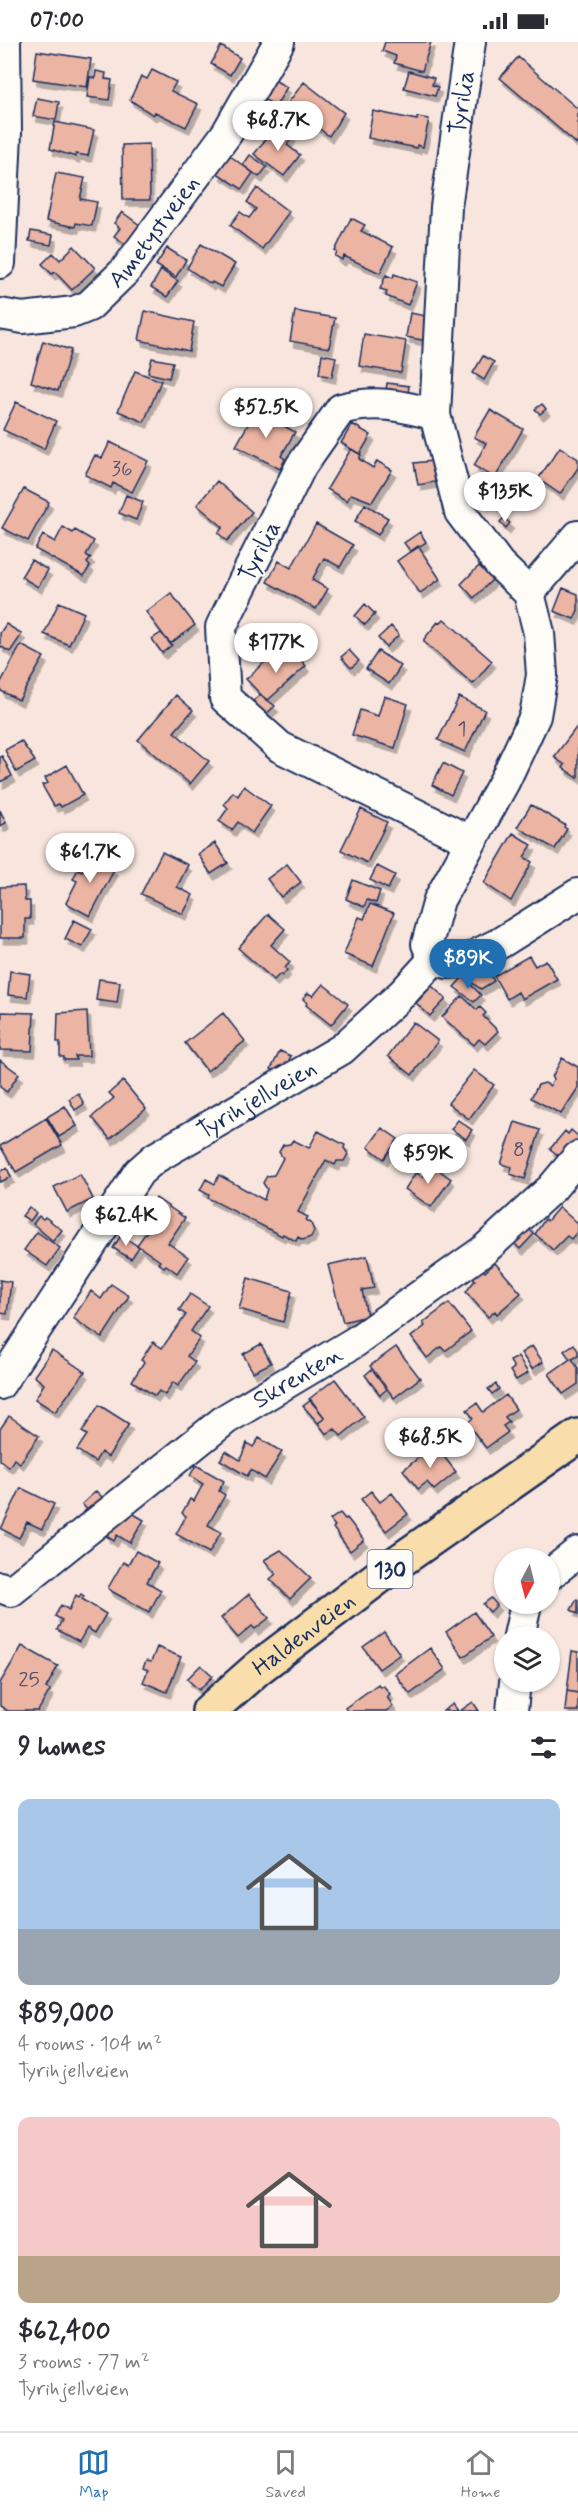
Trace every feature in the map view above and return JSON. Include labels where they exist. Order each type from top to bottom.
[{"type":"main road","name":"Haldenveien","points":[[209,1711],[258,1668],[401,1560],[578,1436]]},
{"type":"street","points":[[0,263],[6,133],[5,42]]},
{"type":"street","name":"Ametystveien","points":[[0,314],[23,318],[74,312],[89,306],[125,271],[227,133],[279,42]]},
{"type":"street","name":"Tyrilia","points":[[470,42],[446,207],[435,415],[460,512],[499,564],[529,593]]},
{"type":"street","name":"Tyrilia","points":[[435,415],[399,405],[356,405],[341,409],[301,466],[221,627],[225,698],[280,747],[470,841]]},
{"type":"street","points":[[578,536],[529,593],[539,633],[542,675],[535,716],[505,780],[439,900],[427,944],[434,960],[447,963],[462,962],[500,943],[578,894]]},
{"type":"street","name":"Tyrihjellveien","points":[[0,1384],[139,1172],[155,1158],[342,1049],[403,993],[434,960]]},
{"type":"street","name":"Skrenten","points":[[4,1594],[226,1419],[355,1342],[483,1251],[552,1188],[578,1157]]},
{"type":"street","points":[[560,1566],[578,1552]]},
{"type":"street","points":[[512,1711],[514,1692]]},
{"type":"building","points":[[385,42],[431,42],[422,71],[394,63],[396,56],[382,51]]},
{"type":"building","points":[[221,46],[240,58],[230,75],[211,64]]},
{"type":"building","points":[[37,51],[91,59],[87,87],[33,79]]},
{"type":"building","points":[[518,57],[578,109],[578,145],[500,78]]},
{"type":"building","points":[[152,70],[176,82],[171,91],[198,104],[186,127],[155,112],[153,115],[130,100],[141,76],[147,79]]},
{"type":"building","points":[[96,71],[106,73],[105,79],[112,80],[109,100],[87,97],[90,77],[95,78]]},
{"type":"building","points":[[409,71],[434,78],[432,85],[438,87],[435,96],[404,88]]},
{"type":"building","points":[[274,80],[287,87],[276,106],[263,99]]},
{"type":"building","points":[[304,82],[344,113],[329,136],[287,104]]},
{"type":"building","points":[[37,98],[59,102],[56,120],[33,116]]},
{"type":"building","points":[[373,111],[417,120],[417,117],[429,119],[423,147],[417,145],[417,148],[368,138]]},
{"type":"building","points":[[55,122],[94,130],[88,156],[76,154],[76,157],[50,149]]},
{"type":"building","points":[[277,126],[292,137],[287,145],[300,155],[284,176],[254,154]]},
{"type":"building","points":[[149,144],[150,200],[123,200],[122,145]]},
{"type":"building","points":[[229,155],[253,173],[242,189],[217,173]]},
{"type":"building","points":[[250,155],[267,167],[259,177],[243,165]]},
{"type":"building","points":[[56,173],[85,178],[80,199],[97,202],[92,226],[76,223],[75,227],[46,221]]},
{"type":"building","points":[[257,188],[289,212],[262,249],[230,225],[240,212],[249,218],[256,209],[247,202]]},
{"type":"building","points":[[122,212],[141,226],[127,245],[114,236],[120,228],[114,223]]},
{"type":"building","points":[[351,218],[365,225],[361,231],[393,247],[380,273],[344,256],[342,260],[335,256],[337,252],[335,251]]},
{"type":"building","points":[[31,231],[53,235],[51,245],[29,241]]},
{"type":"building","points":[[201,244],[235,264],[221,287],[212,282],[211,284],[187,268]]},
{"type":"building","points":[[74,246],[95,268],[72,290],[55,272],[52,274],[42,264],[53,253],[60,260]]},
{"type":"building","points":[[167,248],[186,260],[176,277],[156,265]]},
{"type":"building","points":[[161,270],[178,281],[167,297],[151,287]]},
{"type":"building","points":[[394,274],[417,282],[408,305],[386,296],[387,291],[380,289],[386,275],[393,278]]},
{"type":"building","points":[[145,311],[194,322],[189,351],[139,340]]},
{"type":"building","points":[[295,311],[335,318],[329,348],[290,341]]},
{"type":"building","points":[[410,313],[431,317],[427,341],[406,337]]},
{"type":"building","points":[[364,334],[406,341],[401,373],[359,366]]},
{"type":"building","points":[[43,341],[71,350],[58,391],[31,382]]},
{"type":"building","points":[[322,354],[336,357],[332,377],[319,374]]},
{"type":"building","points":[[483,356],[494,362],[484,380],[473,373]]},
{"type":"building","points":[[152,358],[173,362],[169,378],[148,373]]},
{"type":"building","points":[[135,371],[161,381],[144,422],[118,411]]},
{"type":"building","points":[[387,383],[409,386],[407,400],[385,396]]},
{"type":"building","points":[[16,402],[56,421],[44,449],[3,430]]},
{"type":"building","points":[[542,404],[546,409],[540,414],[535,409]]},
{"type":"building","points":[[256,410],[295,432],[281,456],[285,459],[280,469],[236,446]]},
{"type":"building","points":[[490,410],[523,429],[495,478],[474,466],[486,443],[474,437]]},
{"type":"building","points":[[352,424],[371,435],[360,454],[341,443]]},
{"type":"building","points":[[110,442],[148,461],[132,492],[113,483],[111,488],[85,475],[95,455],[102,458]]},
{"type":"building","points":[[560,447],[578,459],[578,468],[560,494],[538,479]]},
{"type":"building","points":[[351,449],[361,455],[359,459],[373,468],[377,461],[392,470],[372,502],[351,494],[347,501],[327,489]]},
{"type":"building","points":[[432,461],[435,482],[418,485],[414,463]]},
{"type":"building","points":[[217,481],[252,512],[227,541],[218,533],[223,527],[197,505]]},
{"type":"building","points":[[24,489],[49,502],[28,541],[2,528]]},
{"type":"building","points":[[126,495],[143,502],[136,520],[119,513]]},
{"type":"building","points":[[365,504],[388,518],[378,535],[355,521]]},
{"type":"building","points":[[504,518],[510,523],[506,528],[500,522]]},
{"type":"building","points":[[316,524],[353,545],[340,567],[324,558],[312,580],[328,589],[316,609],[267,582],[279,561],[291,568]]},
{"type":"building","points":[[63,527],[73,533],[75,530],[94,541],[86,555],[91,558],[87,563],[90,566],[84,576],[35,549],[43,535],[55,542]]},
{"type":"building","points":[[420,532],[426,542],[411,552],[404,543]]},
{"type":"building","points":[[418,546],[440,579],[420,593],[397,561]]},
{"type":"building","points":[[31,560],[48,570],[38,587],[21,577]]},
{"type":"building","points":[[479,566],[493,579],[474,598],[461,584]]},
{"type":"building","points":[[563,588],[578,594],[578,610],[574,619],[554,611]]},
{"type":"building","points":[[171,593],[195,625],[170,644],[146,612]]},
{"type":"building","points":[[59,602],[84,613],[69,645],[44,634]]},
{"type":"building","points":[[365,604],[375,614],[365,625],[355,616]]},
{"type":"building","points":[[444,619],[492,661],[473,684],[424,642],[438,622]]},
{"type":"building","points":[[6,624],[22,634],[10,652],[0,646],[0,633]]},
{"type":"building","points":[[391,626],[399,635],[386,647],[378,638]]},
{"type":"building","points":[[161,633],[172,645],[162,653],[152,639]]},
{"type":"building","points":[[21,645],[44,657],[19,700],[1,691],[0,684]]},
{"type":"building","points":[[289,647],[306,666],[267,701],[246,679],[268,659],[271,663]]},
{"type":"building","points":[[349,650],[359,661],[351,668],[341,657]]},
{"type":"building","points":[[378,651],[401,666],[389,684],[366,669]]},
{"type":"building","points":[[176,695],[193,710],[174,732],[209,761],[190,784],[138,740]]},
{"type":"building","points":[[261,695],[275,706],[265,715],[253,701]]},
{"type":"building","points":[[384,696],[408,704],[395,748],[352,735],[360,710],[378,716]]},
{"type":"building","points":[[459,697],[485,710],[465,752],[438,740]]},
{"type":"building","points":[[578,725],[578,778],[563,768],[565,765],[554,757]]},
{"type":"building","points":[[21,741],[35,761],[16,772],[5,750]]},
{"type":"building","points":[[2,756],[12,776],[0,782],[0,757]]},
{"type":"building","points":[[443,763],[462,773],[451,795],[432,785]]},
{"type":"building","points":[[67,765],[83,795],[61,807],[59,804],[54,806],[42,785],[48,783],[45,778]]},
{"type":"building","points":[[244,786],[271,806],[252,833],[238,822],[232,830],[219,821],[228,808],[224,804],[233,792],[238,796]]},
{"type":"building","points":[[531,805],[565,825],[567,829],[555,849],[517,827]]},
{"type":"building","points":[[361,809],[387,822],[367,863],[341,850]]},
{"type":"building","points":[[0,810],[6,823],[0,826]]},
{"type":"building","points":[[513,833],[532,845],[524,857],[532,862],[511,901],[484,883]]},
{"type":"building","points":[[215,843],[228,863],[211,874],[198,854]]},
{"type":"building","points":[[97,852],[110,858],[106,866],[114,870],[90,916],[66,903],[77,881],[73,879],[78,869],[82,871],[89,857],[93,860]]},
{"type":"building","points":[[162,852],[188,865],[177,887],[193,895],[183,914],[141,894]]},
{"type":"building","points":[[287,864],[301,882],[281,897],[267,879]]},
{"type":"building","points":[[377,866],[395,875],[388,889],[370,880]]},
{"type":"building","points":[[353,880],[380,891],[376,903],[367,900],[364,907],[346,899]]},
{"type":"building","points":[[24,886],[25,901],[30,901],[30,919],[25,919],[25,938],[0,938],[0,887]]},
{"type":"building","points":[[370,904],[394,913],[373,966],[344,954],[359,917],[364,919]]},
{"type":"building","points":[[268,914],[285,929],[271,945],[290,962],[282,976],[280,974],[274,980],[238,948]]},
{"type":"building","points":[[74,920],[92,929],[82,947],[65,939]]},
{"type":"building","points":[[529,956],[535,966],[546,960],[557,979],[522,999],[518,992],[507,999],[494,976]]},
{"type":"building","points":[[484,964],[494,981],[481,989],[464,977]]},
{"type":"building","points":[[10,971],[30,974],[27,997],[8,995]]},
{"type":"building","points":[[463,977],[481,995],[474,1002],[454,987]]},
{"type":"building","points":[[99,979],[120,982],[117,1003],[96,1000]]},
{"type":"building","points":[[323,984],[348,1004],[331,1025],[306,1005],[303,999],[308,993],[313,996]]},
{"type":"building","points":[[432,986],[446,999],[430,1016],[416,1003]]},
{"type":"building","points":[[462,996],[477,1010],[480,1007],[486,1013],[483,1016],[498,1031],[485,1044],[479,1039],[474,1045],[442,1017]]},
{"type":"building","points":[[87,1011],[89,1056],[75,1056],[76,1060],[64,1060],[64,1057],[60,1057],[60,1042],[57,1042],[58,1013]]},
{"type":"building","points":[[2,1012],[34,1013],[32,1051],[0,1050]]},
{"type":"building","points":[[223,1013],[245,1041],[207,1071],[185,1043]]},
{"type":"building","points":[[413,1022],[438,1041],[412,1075],[388,1056]]},
{"type":"building","points":[[280,1051],[291,1056],[282,1074],[271,1069]]},
{"type":"building","points":[[562,1058],[578,1067],[578,1088],[561,1114],[531,1098],[538,1085],[545,1083],[550,1086]]},
{"type":"building","points":[[0,1060],[19,1074],[7,1092],[0,1087]]},
{"type":"building","points":[[474,1070],[494,1085],[469,1119],[448,1103]]},
{"type":"building","points":[[123,1081],[146,1109],[110,1139],[92,1117],[114,1098],[109,1093]]},
{"type":"building","points":[[78,1093],[84,1104],[75,1110],[69,1099]]},
{"type":"building","points":[[65,1106],[77,1126],[59,1137],[47,1117]]},
{"type":"building","points":[[46,1118],[62,1145],[16,1172],[0,1146]]},
{"type":"building","points":[[458,1120],[472,1130],[466,1139],[451,1129]]},
{"type":"building","points":[[515,1122],[540,1130],[525,1179],[510,1174],[512,1167],[501,1164]]},
{"type":"building","points":[[382,1128],[398,1139],[384,1159],[368,1147]]},
{"type":"building","points":[[571,1130],[578,1136],[578,1140],[563,1159],[550,1149],[565,1131],[568,1134]]},
{"type":"building","points":[[318,1131],[345,1145],[344,1148],[348,1154],[344,1161],[337,1161],[335,1165],[326,1160],[298,1212],[308,1217],[306,1220],[311,1223],[314,1231],[311,1237],[303,1240],[298,1237],[296,1241],[283,1234],[282,1236],[208,1198],[209,1195],[200,1190],[206,1179],[215,1184],[219,1175],[264,1200],[267,1189],[263,1183],[267,1176],[274,1175],[283,1158],[279,1152],[283,1145],[290,1144],[293,1140],[309,1148]]},
{"type":"building","points":[[431,1164],[451,1179],[431,1207],[405,1189],[416,1172],[422,1177]]},
{"type":"building","points":[[7,1168],[11,1177],[0,1182],[0,1171]]},
{"type":"building","points":[[80,1174],[93,1199],[67,1212],[54,1187]]},
{"type":"building","points":[[156,1198],[185,1218],[168,1243],[188,1257],[177,1273],[166,1265],[164,1267],[158,1263],[160,1261],[137,1245],[147,1231],[137,1224]]},
{"type":"building","points":[[29,1207],[36,1213],[30,1221],[22,1216]]},
{"type":"building","points":[[559,1207],[578,1224],[578,1231],[571,1239],[567,1236],[553,1250],[535,1234],[545,1219],[547,1221]]},
{"type":"building","points":[[39,1216],[43,1219],[45,1217],[62,1230],[53,1241],[33,1224]]},
{"type":"building","points":[[526,1226],[534,1234],[520,1249],[512,1241]]},
{"type":"building","points":[[37,1232],[60,1248],[47,1266],[24,1250]]},
{"type":"building","points":[[121,1235],[139,1247],[131,1259],[113,1248]]},
{"type":"building","points":[[367,1256],[374,1288],[362,1290],[367,1316],[343,1322],[328,1265]]},
{"type":"building","points":[[495,1263],[521,1293],[497,1314],[495,1311],[488,1317],[466,1292],[475,1280],[472,1276],[481,1268],[485,1272]]},
{"type":"building","points":[[248,1278],[292,1291],[283,1322],[239,1309]]},
{"type":"building","points":[[0,1280],[11,1282],[7,1314],[0,1313]]},
{"type":"building","points":[[111,1284],[129,1296],[102,1338],[73,1318],[91,1291],[101,1299]]},
{"type":"building","points":[[190,1294],[208,1306],[191,1331],[200,1338],[187,1356],[195,1362],[178,1386],[173,1382],[165,1395],[159,1391],[155,1396],[132,1381],[144,1362],[141,1360],[153,1342],[162,1348],[186,1315],[179,1310]]},
{"type":"building","points":[[449,1303],[471,1331],[445,1351],[441,1347],[427,1358],[411,1337],[425,1326],[423,1323]]},
{"type":"building","points":[[261,1344],[271,1363],[253,1372],[243,1354]]},
{"type":"building","points":[[574,1344],[578,1356],[572,1359],[578,1368],[578,1384],[563,1394],[549,1374],[570,1359],[564,1351]]},
{"type":"building","points":[[532,1346],[543,1362],[532,1369],[521,1353]]},
{"type":"building","points":[[396,1347],[420,1378],[394,1398],[370,1366]]},
{"type":"building","points":[[52,1350],[85,1372],[55,1412],[35,1399],[44,1384],[34,1376]]},
{"type":"building","points":[[518,1357],[528,1373],[516,1380],[510,1371],[514,1368],[510,1361]]},
{"type":"building","points":[[372,1369],[387,1389],[380,1395],[365,1375]]},
{"type":"building","points":[[335,1379],[364,1417],[341,1436],[335,1429],[326,1434],[318,1423],[325,1418],[309,1399]]},
{"type":"building","points":[[496,1384],[499,1389],[492,1394],[488,1389]]},
{"type":"building","points":[[506,1395],[516,1409],[505,1417],[509,1422],[503,1426],[508,1432],[486,1448],[467,1423],[473,1418],[467,1410],[477,1403],[483,1412]]},
{"type":"building","points":[[311,1400],[325,1418],[318,1423],[303,1406]]},
{"type":"building","points":[[99,1405],[129,1424],[108,1457],[101,1452],[95,1462],[77,1450],[87,1435],[82,1432]]},
{"type":"building","points":[[9,1416],[39,1436],[20,1463],[14,1459],[9,1467],[0,1460],[0,1429]]},
{"type":"building","points":[[259,1438],[282,1452],[265,1479],[251,1470],[247,1476],[220,1460],[226,1451],[240,1460],[247,1443],[253,1447]]},
{"type":"building","points":[[435,1445],[456,1472],[434,1490],[427,1482],[418,1489],[403,1470]]},
{"type":"building","points":[[196,1465],[224,1481],[219,1491],[225,1495],[208,1525],[221,1532],[209,1553],[176,1534],[186,1516],[182,1513],[190,1499],[194,1501],[203,1484],[190,1476]]},
{"type":"building","points":[[21,1488],[54,1504],[42,1529],[27,1522],[19,1538],[1,1529]]},
{"type":"building","points":[[96,1491],[104,1499],[89,1512],[82,1504]]},
{"type":"building","points":[[371,1491],[380,1502],[392,1493],[408,1514],[386,1531],[361,1499]]},
{"type":"building","points":[[127,1510],[144,1520],[130,1543],[117,1535],[114,1541],[106,1536],[115,1521]]},
{"type":"building","points":[[340,1513],[345,1519],[347,1518],[364,1540],[350,1551],[333,1528],[335,1526],[330,1520]]},
{"type":"building","points":[[281,1550],[311,1578],[290,1599],[270,1579],[276,1574],[264,1560]]},
{"type":"building","points":[[136,1551],[158,1563],[147,1582],[161,1590],[149,1612],[108,1588],[123,1562],[128,1565]]},
{"type":"building","points":[[81,1594],[84,1596],[82,1599],[106,1614],[95,1633],[87,1628],[79,1642],[57,1630],[62,1620],[55,1616],[61,1605],[69,1610],[76,1595],[79,1597]]},
{"type":"building","points":[[249,1594],[269,1618],[255,1629],[252,1626],[238,1638],[221,1618]]},
{"type":"building","points":[[491,1598],[494,1602],[494,1608],[490,1612],[483,1604]]},
{"type":"building","points":[[578,1600],[578,1614],[571,1610]]},
{"type":"building","points":[[474,1612],[491,1637],[463,1657],[446,1632]]},
{"type":"building","points":[[384,1632],[400,1654],[379,1669],[363,1647]]},
{"type":"building","points":[[22,1646],[58,1666],[46,1688],[50,1690],[38,1711],[8,1711],[0,1706],[0,1683]]},
{"type":"building","points":[[157,1647],[181,1657],[167,1692],[143,1682],[148,1670],[143,1668],[146,1661],[151,1662]]},
{"type":"building","points":[[430,1648],[445,1669],[410,1694],[395,1674]]},
{"type":"building","points":[[572,1651],[578,1652],[578,1693],[567,1691]]},
{"type":"building","points":[[201,1665],[213,1676],[199,1690],[187,1679]]},
{"type":"building","points":[[378,1684],[380,1687],[383,1685],[390,1694],[387,1697],[393,1706],[386,1711],[347,1711],[345,1708]]},
{"type":"building","points":[[567,1691],[578,1693],[578,1711],[565,1711]]},
{"type":"building","points":[[473,1702],[479,1711],[460,1711]]},
{"type":"building","points":[[453,1704],[458,1711],[443,1711]]}]
